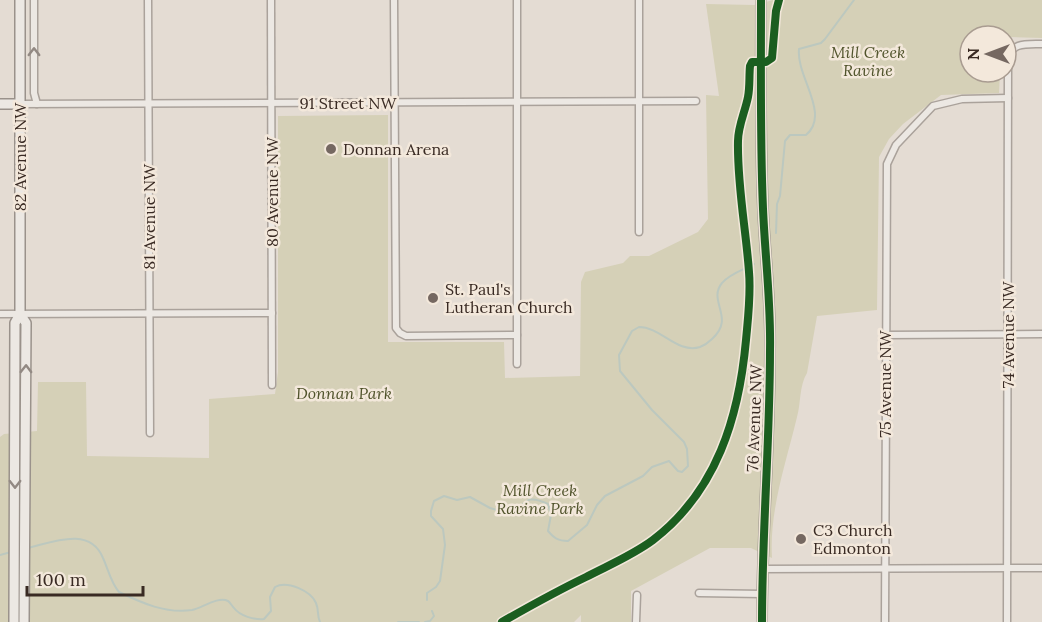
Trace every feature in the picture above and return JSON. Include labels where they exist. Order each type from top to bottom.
[{"type":"main road","name":"82 Avenue NW","points":[[14,622],[20,426],[26,323],[20,314],[20,0]]},
{"type":"main road","name":"76 Avenue NW","points":[[761,0],[761,144],[770,352],[762,622]]},
{"type":"main road","name":"91 Street NW","points":[[0,104],[20,104]]},
{"type":"main road","name":"82 Avenue NW","points":[[20,426],[24,622]]},
{"type":"street","name":"82 Avenue NW","points":[[34,0],[34,93],[37,104]]},
{"type":"street","name":"81 Avenue NW","points":[[148,0],[150,433]]},
{"type":"street","name":"80 Avenue NW","points":[[271,0],[272,385]]},
{"type":"street","points":[[394,0],[395,323],[398,331],[406,336],[517,335]]},
{"type":"street","points":[[517,0],[517,364]]},
{"type":"street","points":[[639,0],[639,232]]},
{"type":"street","name":"74 Avenue NW","points":[[1008,622],[1008,58],[1012,49],[1023,44],[1042,44]]},
{"type":"street","name":"75 Avenue NW","points":[[885,622],[885,176],[888,160],[894,147],[928,109],[937,104],[962,99],[1008,98]]},
{"type":"street","name":"91 Street NW","points":[[20,104],[696,101]]},
{"type":"street","points":[[0,314],[272,313]]},
{"type":"street","points":[[885,335],[1042,334]]},
{"type":"street","points":[[762,569],[1042,568]]},
{"type":"street","points":[[699,593],[762,594]]},
{"type":"street","points":[[636,622],[637,595]]},
{"type":"green space","name":"Mill Creek Ravine Park","points":[[773,0],[1042,0],[1042,38],[1018,37],[1018,24],[958,24],[958,84],[999,84],[999,93],[941,95],[903,124],[889,139],[879,157],[877,310],[817,316],[807,373],[776,505],[772,558],[751,548],[710,548],[631,591],[631,622],[581,622],[581,615],[574,622],[0,622],[0,437],[4,434],[37,431],[38,382],[86,382],[87,456],[209,458],[209,399],[275,394],[278,372],[278,116],[388,115],[388,342],[504,342],[505,378],[580,376],[581,282],[585,272],[623,263],[630,256],[649,256],[698,232],[708,219],[706,95],[719,96],[706,4],[754,5]]},
{"type":"waterway","points":[[776,233],[777,204],[780,196],[785,141],[790,135],[806,135],[813,126],[815,117],[811,95],[799,60],[799,49],[821,43],[854,0]]},
{"type":"waterway","points":[[427,600],[427,593],[440,581],[445,545],[443,529],[431,516],[434,501],[444,496],[457,500],[470,497],[490,508],[511,514],[527,501],[540,501],[548,504],[551,515],[548,531],[556,539],[568,541],[587,525],[597,505],[605,496],[643,476],[652,467],[669,461],[678,471],[682,472],[688,466],[687,449],[684,442],[652,410],[620,371],[619,355],[632,331],[639,327],[655,331],[684,347],[700,347],[706,344],[719,331],[722,324],[717,296],[722,283],[733,274],[754,264]]},
{"type":"waterway","points":[[28,548],[59,540],[80,539],[89,542],[97,548],[119,592],[145,604],[164,609],[192,610],[224,600],[243,615],[264,619],[271,611],[270,597],[275,587],[292,586],[309,594],[313,599],[320,622]]},
{"type":"waterway","points":[[0,555],[11,552]]},
{"type":"waterway","points":[[425,622],[430,621],[434,616],[432,611]]},
{"type":"waterway","points":[[398,622],[419,622]]},
{"type":"cycle path","points":[[761,0],[762,183],[770,332],[762,622]]},
{"type":"cycle path","points":[[502,622],[653,540],[694,499],[721,450],[738,397],[743,369],[750,289],[739,174],[738,135],[748,97],[750,66],[752,62],[766,62],[772,58],[779,0]]},
{"type":"place","name":"Donnan Arena","points":[[331,149]]},
{"type":"place","name":"St. Paul's Lutheran Church","points":[[433,298]]},
{"type":"place","name":"C3 Church Edmonton","points":[[801,539]]},
{"type":"park label","name":"Mill Creek Ravine","points":[[868,61]]},
{"type":"park label","name":"Donnan Park","points":[[344,393]]}]
